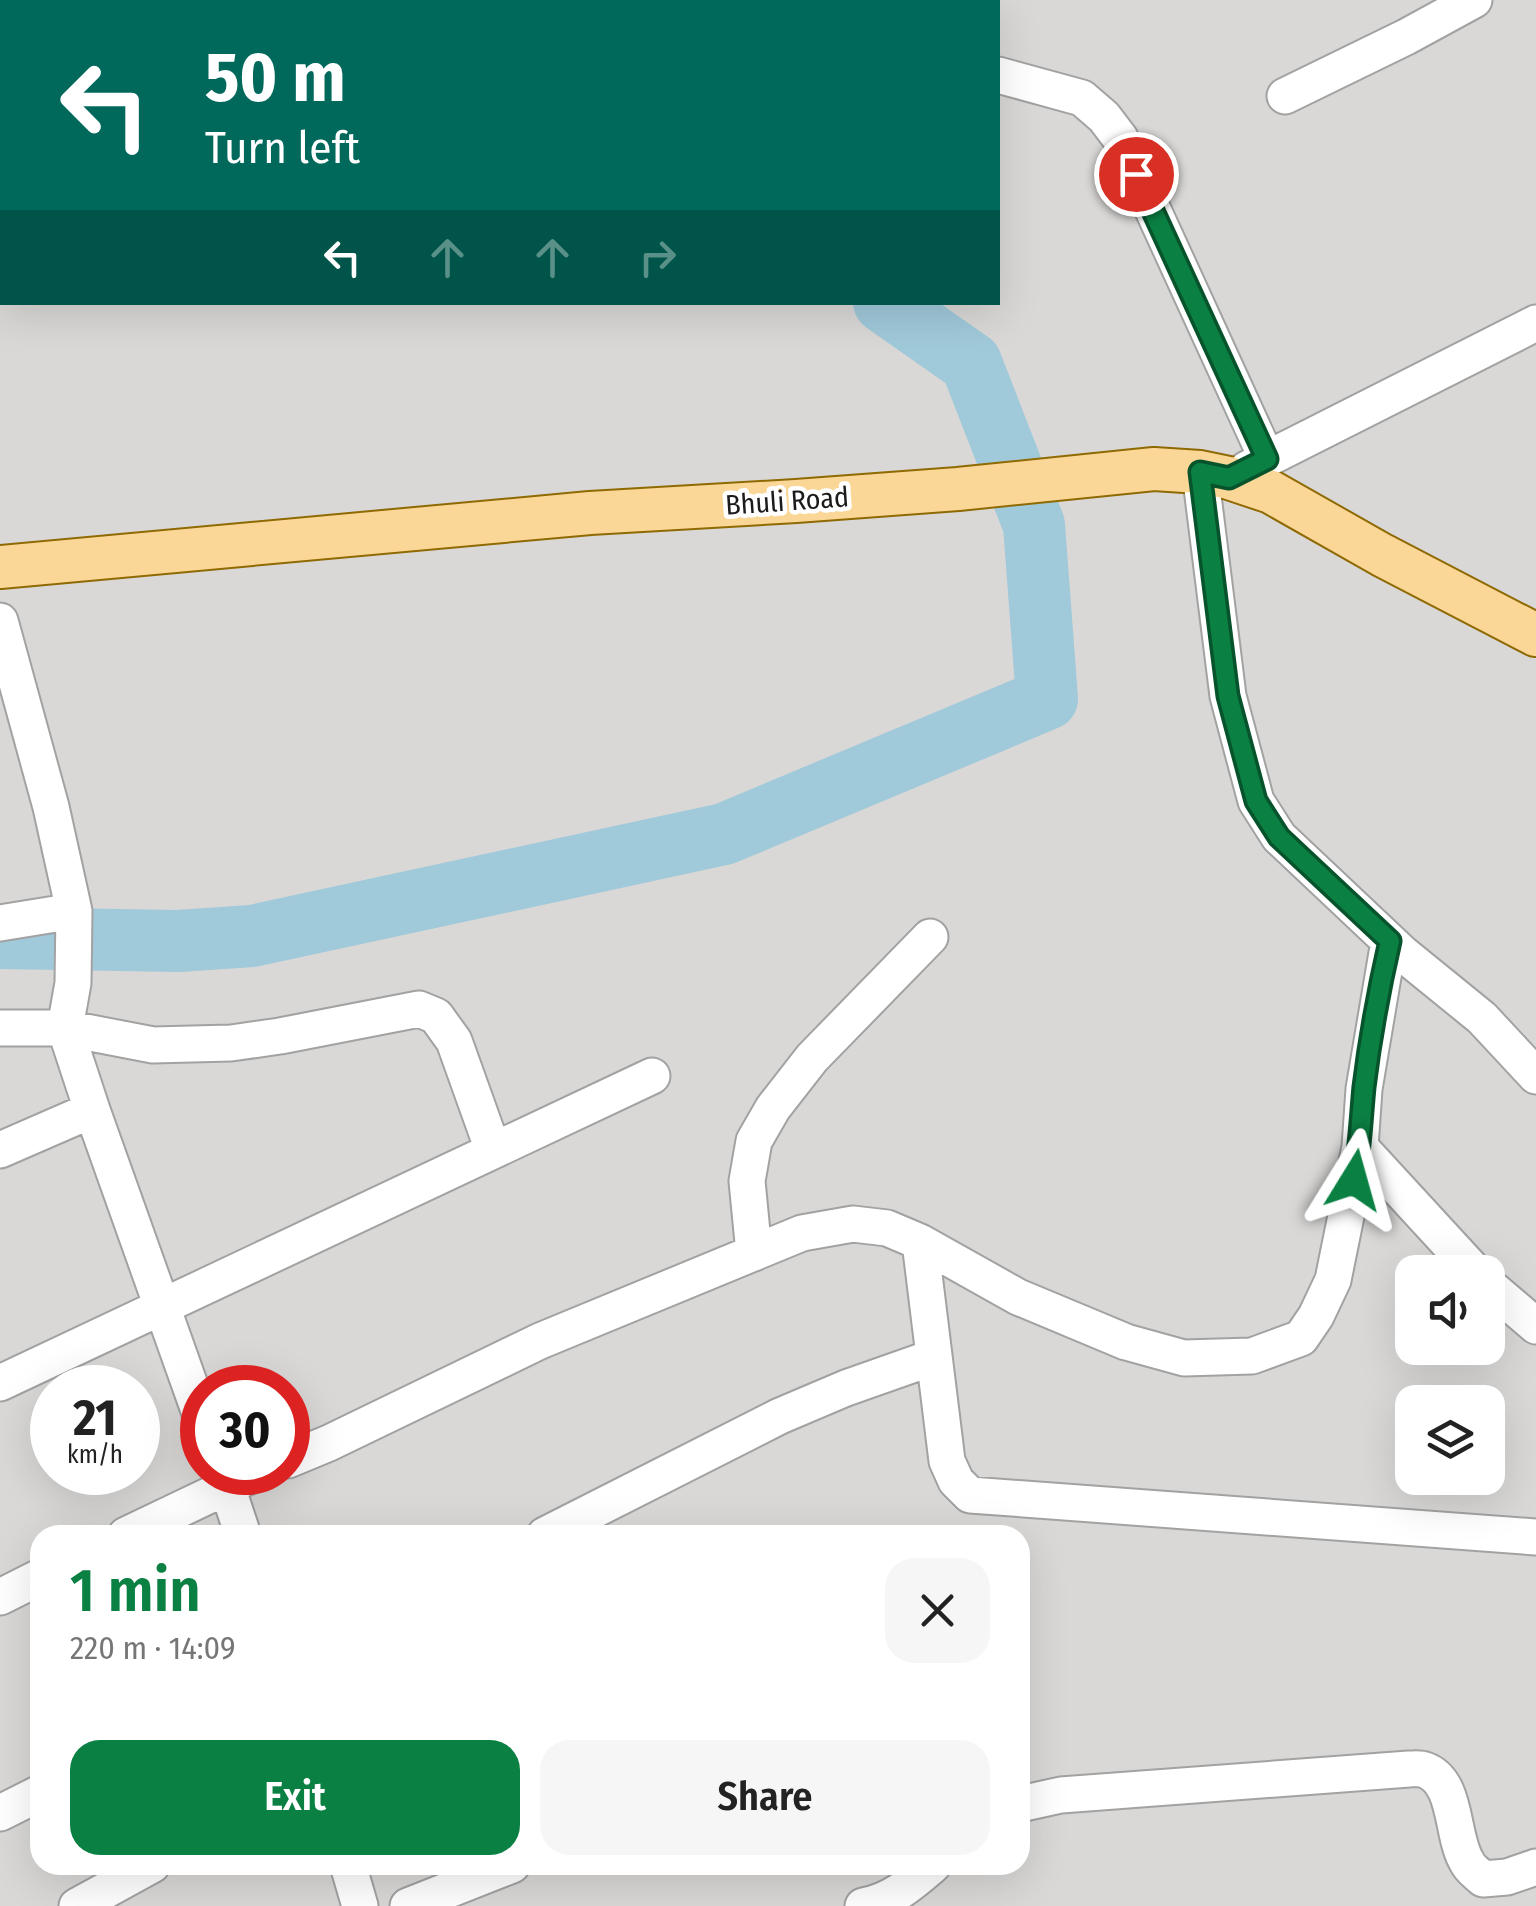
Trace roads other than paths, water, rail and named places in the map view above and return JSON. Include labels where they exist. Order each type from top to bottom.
[{"type":"main road","name":"Bhuli Road","points":[[0,567],[590,513],[796,502],[1154,469],[1215,475],[1270,492],[1536,635]]},
{"type":"street","points":[[1285,96],[1474,0]]},
{"type":"street","points":[[1000,76],[1082,98],[1120,138],[1267,459]]},
{"type":"street","points":[[1536,324],[1267,459],[1215,475],[1228,696],[1256,801],[1279,837],[1390,941],[1482,1018],[1536,1076]]},
{"type":"street","points":[[0,620],[52,807],[75,918],[73,983],[66,1028],[183,1365]]},
{"type":"street","points":[[0,923],[75,918]]},
{"type":"street","points":[[754,1253],[747,1181],[754,1141],[773,1108],[812,1058],[930,937]]},
{"type":"street","points":[[310,1451],[540,1341],[802,1233],[853,1224],[888,1228],[1018,1297],[1126,1342],[1184,1358],[1252,1356],[1301,1338],[1333,1280],[1360,1147],[1364,1088],[1390,941]]},
{"type":"street","points":[[0,1028],[66,1028],[153,1045],[231,1043],[419,1009],[436,1016],[454,1041],[492,1150]]},
{"type":"street","points":[[0,1382],[652,1076]]},
{"type":"street","points":[[0,1150],[92,1110]]},
{"type":"street","points":[[1360,1147],[1460,1255]]},
{"type":"street","points":[[920,1242],[947,1462],[956,1481],[970,1495],[1536,1537]]},
{"type":"street","points":[[1505,1300],[1536,1326]]},
{"type":"street","points":[[566,1525],[780,1416],[934,1357]]},
{"type":"street","points":[[145,1525],[202,1495]]},
{"type":"street","points":[[238,1495],[242,1525]]},
{"type":"street","points":[[0,1596],[30,1582]]},
{"type":"street","points":[[1030,1802],[1061,1795],[1409,1768],[1426,1770],[1441,1782],[1468,1865],[1483,1880],[1536,1867]]},
{"type":"street","points":[[0,1813],[30,1797]]},
{"type":"street","points":[[76,1906],[133,1875]]},
{"type":"street","points":[[351,1875],[360,1906]]},
{"type":"street","points":[[408,1906],[487,1875]]},
{"type":"street","points":[[864,1906],[899,1893],[921,1875]]},
{"type":"waterway","points":[[0,938],[178,941],[252,936],[724,834],[1047,699],[1034,525],[971,363],[888,305]]}]
